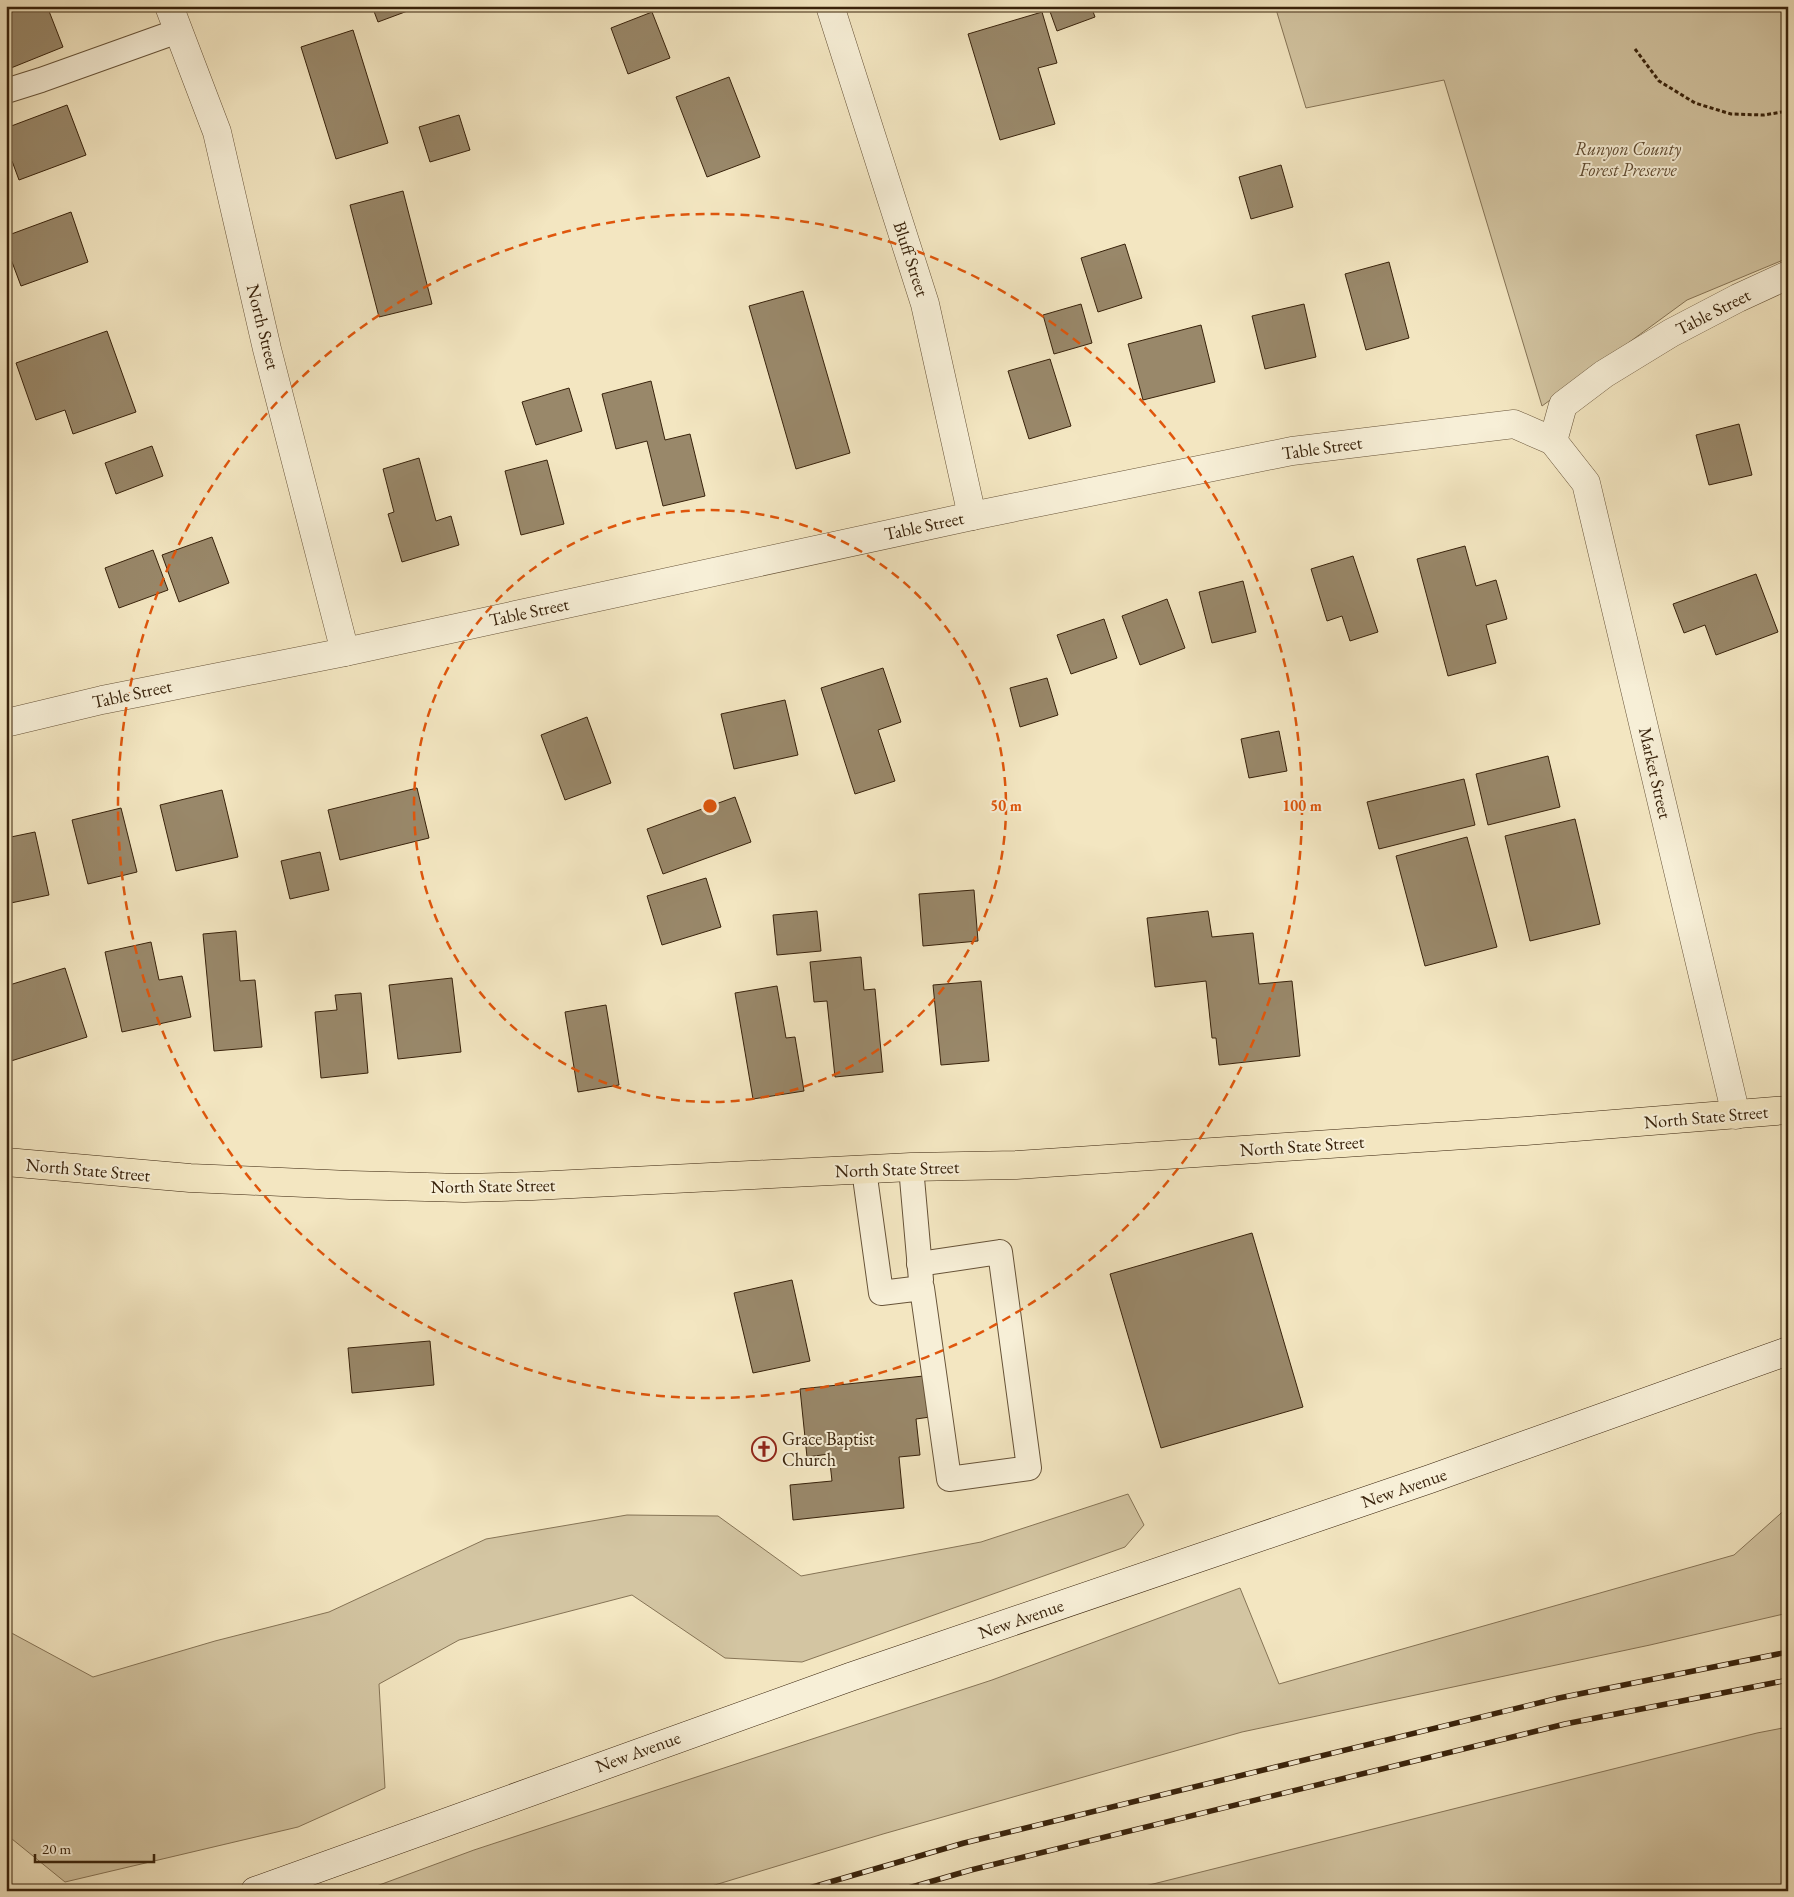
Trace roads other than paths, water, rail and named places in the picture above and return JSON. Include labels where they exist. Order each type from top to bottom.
[{"type":"main road","name":"North State Street","points":[[6,1162],[190,1178],[350,1186],[464,1188],[911,1167],[1016,1165],[1276,1148],[1788,1110]]},
{"type":"street","name":"Bluff Street","points":[[830,6],[925,304],[972,516]]},
{"type":"street","name":"North Street","points":[[173,18],[217,132],[267,349],[345,652]]},
{"type":"street","name":"Table Street","points":[[6,722],[102,700],[345,652],[972,516],[1292,451],[1514,424],[1553,441],[1563,405],[1604,374],[1671,333],[1788,274]]},
{"type":"street","name":"Market Street","points":[[1553,441],[1586,483],[1736,1115]]},
{"type":"street","name":"New Avenue","points":[[255,1891],[822,1686],[1430,1479],[1788,1351]]},
{"type":"lane","points":[[6,91],[41,80],[173,18]]},
{"type":"lane","points":[[911,1167],[919,1264],[949,1479],[1030,1468],[1000,1252],[919,1264]]},
{"type":"lane","points":[[864,1170],[881,1293],[922,1288]]},
{"type":"railway","points":[[799,1891],[964,1843],[1559,1698],[1788,1652]]},
{"type":"railway","points":[[898,1891],[971,1870],[1565,1724],[1788,1680]]},
{"type":"place","name":"Grace Baptist Church","points":[[764,1449]]},
{"type":"park label","name":"Runyon County Forest Preserve","points":[[1628,159]]}]
